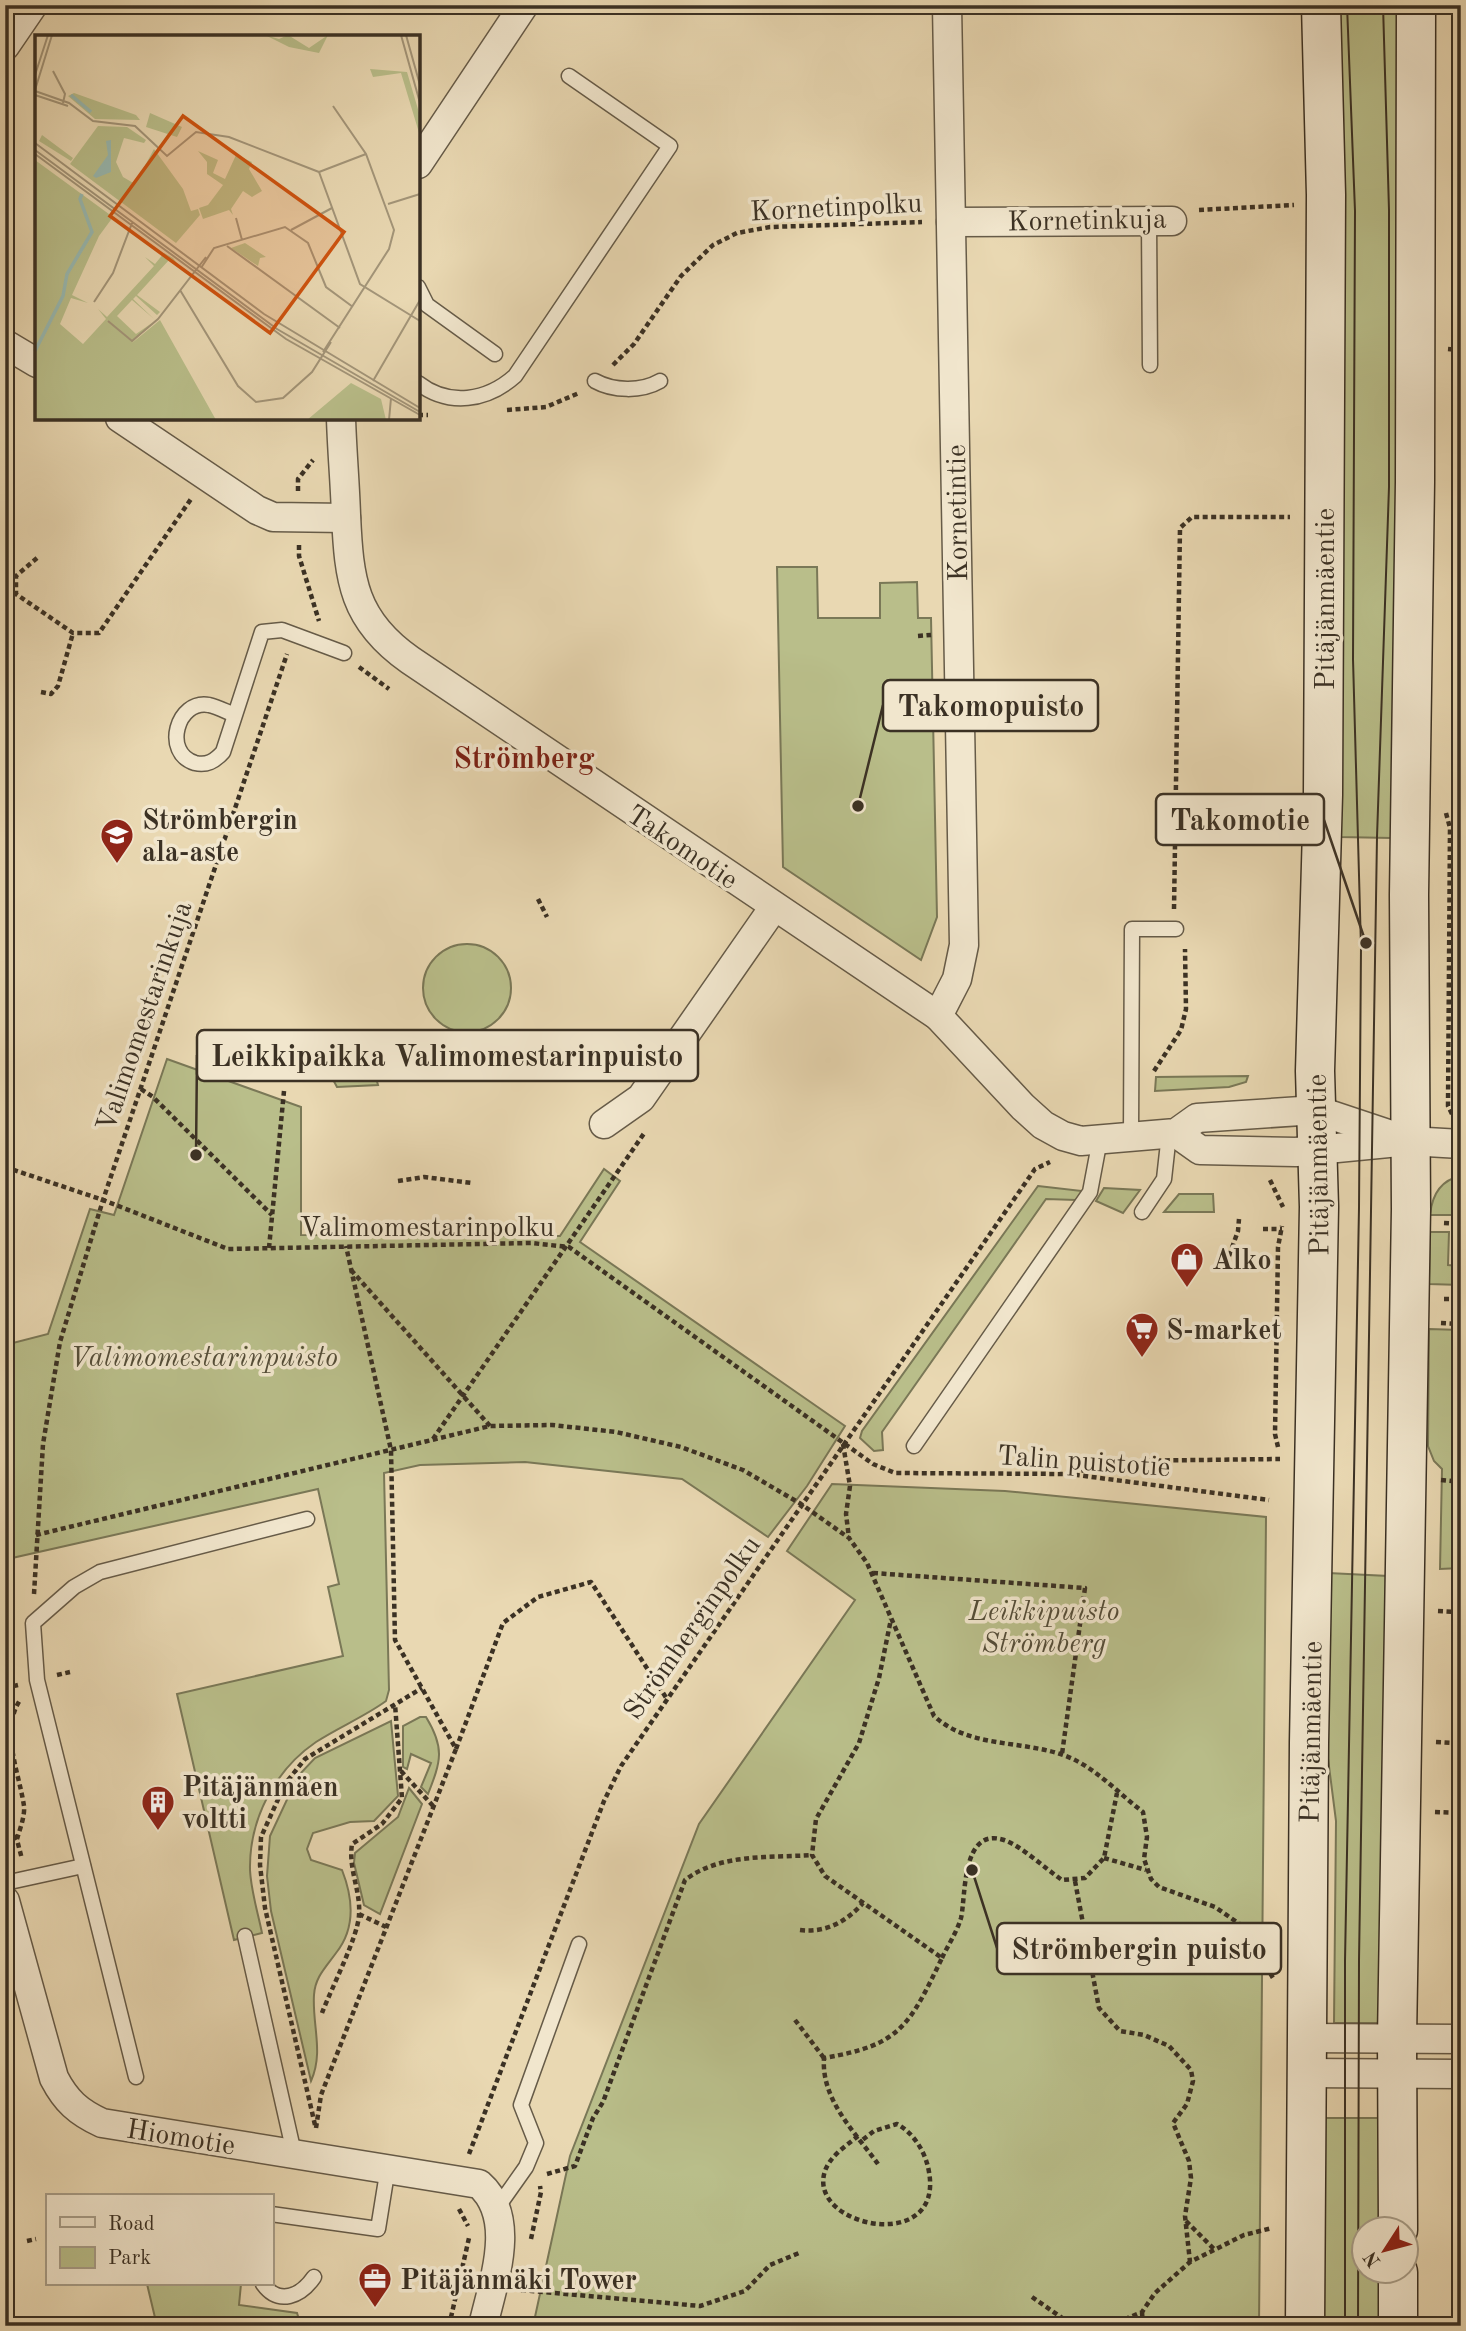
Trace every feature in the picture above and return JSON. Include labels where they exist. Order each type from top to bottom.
[{"type":"main road","name":"Pitäjänmäentie","points":[[1305,2326],[1306,2055],[1319,1207],[1316,1110],[1323,795],[1326,195],[1321,5]]},
{"type":"main road","points":[[1398,2216],[1409,1141],[1416,5]]},
{"type":"main road","points":[[1398,2286],[1398,2326]]},
{"type":"street","points":[[5,46],[33,5]]},
{"type":"street","points":[[420,161],[524,5]]},
{"type":"street","name":"Kornetintie","points":[[938,1016],[957,979],[964,945],[947,5]]},
{"type":"street","name":"Kornetinkuja","points":[[951,222],[1160,220]]},
{"type":"street","points":[[5,344],[35,362]]},
{"type":"street","points":[[123,420],[257,510],[273,517],[346,519]]},
{"type":"street","name":"Takomotie","points":[[341,420],[347,559],[353,589],[371,624],[385,640],[406,658],[938,1016],[980,1064],[1043,1125],[1072,1138],[1100,1139],[1172,1134],[1197,1118],[1316,1110],[1409,1141]]},
{"type":"street","points":[[604,1124],[640,1098],[774,907]]},
{"type":"street","points":[[1172,1134],[1200,1150],[1316,1152],[1409,1141],[1461,1143]]},
{"type":"street","name":"Hiomotie","points":[[5,1901],[54,2078],[64,2098],[81,2114],[102,2123],[388,2167],[479,2184],[497,2208]]},
{"type":"street","points":[[1398,2056],[1461,2039]]},
{"type":"street","points":[[1306,2055],[1398,2056],[1461,2074]]},
{"type":"street","points":[[483,2326],[498,2258],[501,2231],[497,2208]]},
{"type":"lane","points":[[420,384],[438,395],[465,399],[493,392],[515,376],[670,146],[569,76]]},
{"type":"lane","points":[[1150,365],[1160,220]]},
{"type":"lane","points":[[420,291],[427,305],[495,354]]},
{"type":"lane","points":[[594,381],[605,387],[621,388],[649,387],[660,381]]},
{"type":"lane","points":[[235,715],[207,705],[193,707],[181,718],[176,735],[177,750],[186,760],[204,765],[216,760],[223,752],[262,632],[282,630],[344,653]]},
{"type":"lane","points":[[1131,1136],[1132,929],[1175,929]]},
{"type":"lane","points":[[1142,1212],[1164,1179],[1172,1134]]},
{"type":"lane","points":[[914,1446],[1090,1192],[1100,1139]]},
{"type":"lane","points":[[136,2077],[37,1680],[33,1623],[74,1587],[100,1572],[307,1519]]},
{"type":"lane","points":[[5,1883],[83,1866]]},
{"type":"lane","points":[[245,1936],[294,2153]]},
{"type":"lane","points":[[497,2208],[526,2167],[536,2143],[521,2105],[579,1944]]},
{"type":"lane","points":[[273,2214],[378,2229],[388,2167]]},
{"type":"lane","points":[[266,2286],[278,2296],[287,2297],[306,2288],[314,2277]]},
{"type":"path","name":"Kornetinkuja","points":[[1160,220],[1204,208],[1305,205]]},
{"type":"path","name":"Kornetinpolku","points":[[505,410],[546,407],[579,393],[634,344],[681,276],[713,245],[737,233],[770,227],[951,222]]},
{"type":"path","points":[[420,415],[430,415]]},
{"type":"path","points":[[315,456],[309,468],[298,479],[299,556],[318,618],[344,653],[389,689]]},
{"type":"path","points":[[5,594],[16,594],[73,633],[99,633],[195,492]]},
{"type":"path","points":[[1148,1084],[1160,1060],[1172,1047],[1186,1009],[1185,943],[1175,929],[1180,528],[1192,517],[1293,517]]},
{"type":"path","points":[[16,594],[16,576],[37,558]]},
{"type":"path","points":[[294,634],[318,618]]},
{"type":"path","points":[[41,692],[51,694],[58,686],[73,633]]},
{"type":"path","name":"Valimomestarinkuja","points":[[33,1623],[43,1444],[60,1342],[103,1200],[294,634]]},
{"type":"path","points":[[538,899],[547,917]]},
{"type":"path","points":[[434,1055],[446,1043],[450,1029]]},
{"type":"path","points":[[141,1088],[272,1215]]},
{"type":"path","points":[[269,1248],[284,1091]]},
{"type":"path","name":"Valimomestarinpolku","points":[[5,1167],[103,1200],[228,1249],[531,1243],[569,1247],[873,1464],[895,1473]]},
{"type":"path","name":"Strömberginpolku","points":[[468,2154],[604,1801],[621,1766],[1035,1169]]},
{"type":"path","points":[[398,1181],[424,1177],[472,1183]]},
{"type":"path","points":[[1229,1256],[1238,1231],[1239,1219]]},
{"type":"path","points":[[1444,1223],[1461,1224]]},
{"type":"path","points":[[1263,1229],[1282,1229]]},
{"type":"path","points":[[346,1246],[391,1450],[395,1640],[456,1749]]},
{"type":"path","points":[[433,1440],[569,1247]]},
{"type":"path","points":[[350,1269],[490,1426]]},
{"type":"path","points":[[1069,1474],[1116,1461],[1280,1459],[1276,1434],[1279,1271]]},
{"type":"path","points":[[1437,1299],[1461,1299]]},
{"type":"path","points":[[1437,1323],[1461,1324]]},
{"type":"path","points":[[36,1535],[490,1426],[552,1424],[616,1432],[681,1447],[743,1470],[801,1504],[849,1538],[872,1573],[934,1716],[948,1729],[965,1735],[1062,1754],[1081,1762],[1143,1812],[1147,1824],[1146,1870]]},
{"type":"path","points":[[843,1443],[850,1486],[846,1514],[849,1538]]},
{"type":"path","name":"Talin puistotie","points":[[895,1473],[1069,1474],[1269,1500]]},
{"type":"path","points":[[1433,1479],[1461,1482]]},
{"type":"path","points":[[872,1573],[1085,1588],[1062,1754]]},
{"type":"path","points":[[422,1688],[305,1759],[285,1784],[261,1837],[260,1865],[265,1908],[316,2128],[321,2095],[503,1623],[538,1597],[591,1582],[667,1699]]},
{"type":"path","points":[[1431,1611],[1458,1612]]},
{"type":"path","points":[[891,1618],[879,1678],[859,1743],[816,1819],[812,1854],[825,1876],[942,1958]]},
{"type":"path","points":[[17,1840],[24,1809],[7,1738],[14,1707],[37,1680],[70,1672]]},
{"type":"path","points":[[322,2013],[355,1934],[359,1914],[349,1860],[352,1844],[382,1824],[402,1798],[395,1704]]},
{"type":"path","points":[[1428,1742],[1456,1743]]},
{"type":"path","points":[[400,1770],[434,1807]]},
{"type":"path","points":[[824,2058],[862,2052],[884,2042],[906,2022],[942,1958],[961,1917],[963,1879],[971,1855],[982,1843],[995,1837],[1007,1840],[1062,1880],[1075,1881],[1085,1878],[1104,1858],[1117,1793]]},
{"type":"path","points":[[1427,1812],[1461,1813]]},
{"type":"path","points":[[536,2177],[575,2166],[593,2118],[603,2102],[685,1880],[699,1869],[720,1862],[812,1854]]},
{"type":"path","points":[[1104,1858],[1146,1870],[1159,1887],[1215,1907],[1241,1925],[1275,1982]]},
{"type":"path","points":[[1075,1881],[1099,2008],[1111,2024],[1121,2031],[1144,2035],[1169,2046],[1191,2070],[1193,2081],[1187,2104],[1173,2123],[1189,2161],[1191,2178],[1185,2220],[1190,2262]]},
{"type":"path","points":[[800,1930],[813,1931],[835,1926],[863,1903]]},
{"type":"path","points":[[359,1914],[386,1927]]},
{"type":"path","points":[[795,2020],[824,2058],[826,2087],[838,2109],[878,2164]]},
{"type":"path","points":[[897,2124],[921,2148],[928,2162],[930,2194],[922,2210],[909,2219],[880,2225],[861,2222],[833,2204],[825,2190],[824,2173],[832,2158],[860,2139],[897,2124]]},
{"type":"path","points":[[449,2326],[470,2230],[457,2205]]},
{"type":"path","points":[[1185,2220],[1215,2250]]},
{"type":"path","points":[[1109,2326],[1142,2312],[1155,2293],[1190,2262],[1244,2235],[1279,2226]]},
{"type":"path","points":[[27,2241],[36,2239]]},
{"type":"path","points":[[520,2290],[700,2306],[745,2291],[770,2265],[799,2253]]},
{"type":"path","points":[[1032,2297],[1066,2324],[1081,2326]]},
{"type":"path","points":[[1142,2312],[1143,2326]]},
{"type":"green space","points":[[1332,5],[1400,5],[1403,213],[1391,838],[1340,837]]},
{"type":"green space","points":[[777,567],[817,567],[818,618],[880,618],[880,583],[917,582],[918,618],[931,618],[937,917],[921,960],[783,867]]},
{"type":"green space","points":[[458,944],[476,944],[492,951],[504,963],[511,979],[511,997],[504,1013],[492,1025],[476,1032],[458,1032],[442,1025],[430,1013],[423,997],[423,979],[430,963],[442,951]]},
{"type":"green space","points":[[325,1032],[368,1048],[378,1085],[337,1087],[318,1052]]},
{"type":"green space","name":"Valimomestarinpuisto","points":[[167,1059],[301,1107],[301,1235],[560,1236],[604,1169],[620,1181],[580,1242],[845,1426],[807,1486],[768,1537],[682,1479],[525,1462],[420,1465],[384,1473],[389,1690],[386,1701],[301,1753],[277,1781],[260,1814],[251,1851],[253,1894],[262,1933],[234,1940],[177,1694],[343,1656],[328,1587],[339,1584],[318,1489],[12,1558],[5,1532],[5,1345],[48,1334],[90,1209],[114,1215]]},
{"type":"green space","points":[[1248,1076],[1246,1082],[1229,1087],[1155,1091],[1156,1077]]},
{"type":"green space","points":[[1461,1176],[1461,1215],[1430,1215],[1438,1190],[1448,1181]]},
{"type":"green space","points":[[1038,1186],[1082,1191],[1076,1200],[1046,1199],[882,1432],[883,1450],[874,1451],[860,1438],[862,1431]]},
{"type":"green space","points":[[1104,1188],[1140,1190],[1123,1213],[1096,1201]]},
{"type":"green space","points":[[1179,1194],[1213,1194],[1214,1212],[1164,1212]]},
{"type":"green space","points":[[1430,1232],[1449,1232],[1448,1265],[1461,1266],[1461,1285],[1429,1284]]},
{"type":"green space","points":[[1429,1329],[1461,1330],[1461,1568],[1440,1569],[1442,1469],[1434,1461],[1428,1446]]},
{"type":"green space","name":"Leikkipuisto Strömberg","points":[[832,1484],[1005,1491],[1266,1517],[1259,2326],[987,2326],[986,2322],[953,2326],[533,2326],[570,2156],[699,1824],[855,1600],[787,1551]]},
{"type":"green space","points":[[1328,1573],[1388,1576],[1381,2023],[1334,2023],[1336,1821],[1325,1735]]},
{"type":"green space","points":[[420,1717],[426,1717],[432,1728],[439,1755],[428,1794],[421,1787],[431,1763],[411,1754],[407,1769],[403,1767],[403,1726]]},
{"type":"green space","points":[[391,1721],[398,1796],[374,1821],[350,1822],[313,1833],[307,1849],[311,1860],[342,1870],[349,1891],[351,1913],[342,1943],[316,1983],[314,2006],[317,2060],[311,2081],[271,1911],[267,1876],[270,1836],[298,1776],[315,1758]]},
{"type":"green space","points":[[409,1788],[422,1804],[380,1914],[364,1905],[354,1863],[355,1853],[398,1817]]},
{"type":"green space","points":[[1320,2118],[1383,2118],[1382,2216],[1350,2216],[1350,2286],[1382,2286],[1382,2326],[1320,2326]]},
{"type":"green space","points":[[147,2286],[241,2286],[239,2305],[297,2313],[301,2326],[157,2326]]},
{"type":"tram line","points":[[1345,2326],[1345,1961],[1359,1208],[1361,947],[1353,659],[1355,211],[1347,5]]},
{"type":"tram line","points":[[1358,2326],[1359,1960],[1377,837],[1389,487],[1389,210],[1383,5]]},
{"type":"place","name":"Takomopuisto","points":[[858,806]]},
{"type":"place","name":"Strömbergin ala-aste","points":[[117,865]]},
{"type":"place","name":"Takomotie","points":[[1366,943]]},
{"type":"place","name":"Leikkipaikka Valimomestarinpuisto","points":[[196,1155]]},
{"type":"place","name":"Alko","points":[[1187,1289]]},
{"type":"place","name":"S-market","points":[[1142,1359]]},
{"type":"place","name":"Pitäjänmäen voltti","points":[[158,1832]]},
{"type":"place","name":"Strömbergin puisto","points":[[972,1870]]},
{"type":"place","name":"Pitäjänmäki Tower","points":[[375,2309]]},
{"type":"district","name":"Strömberg","points":[[524,758]]}]
